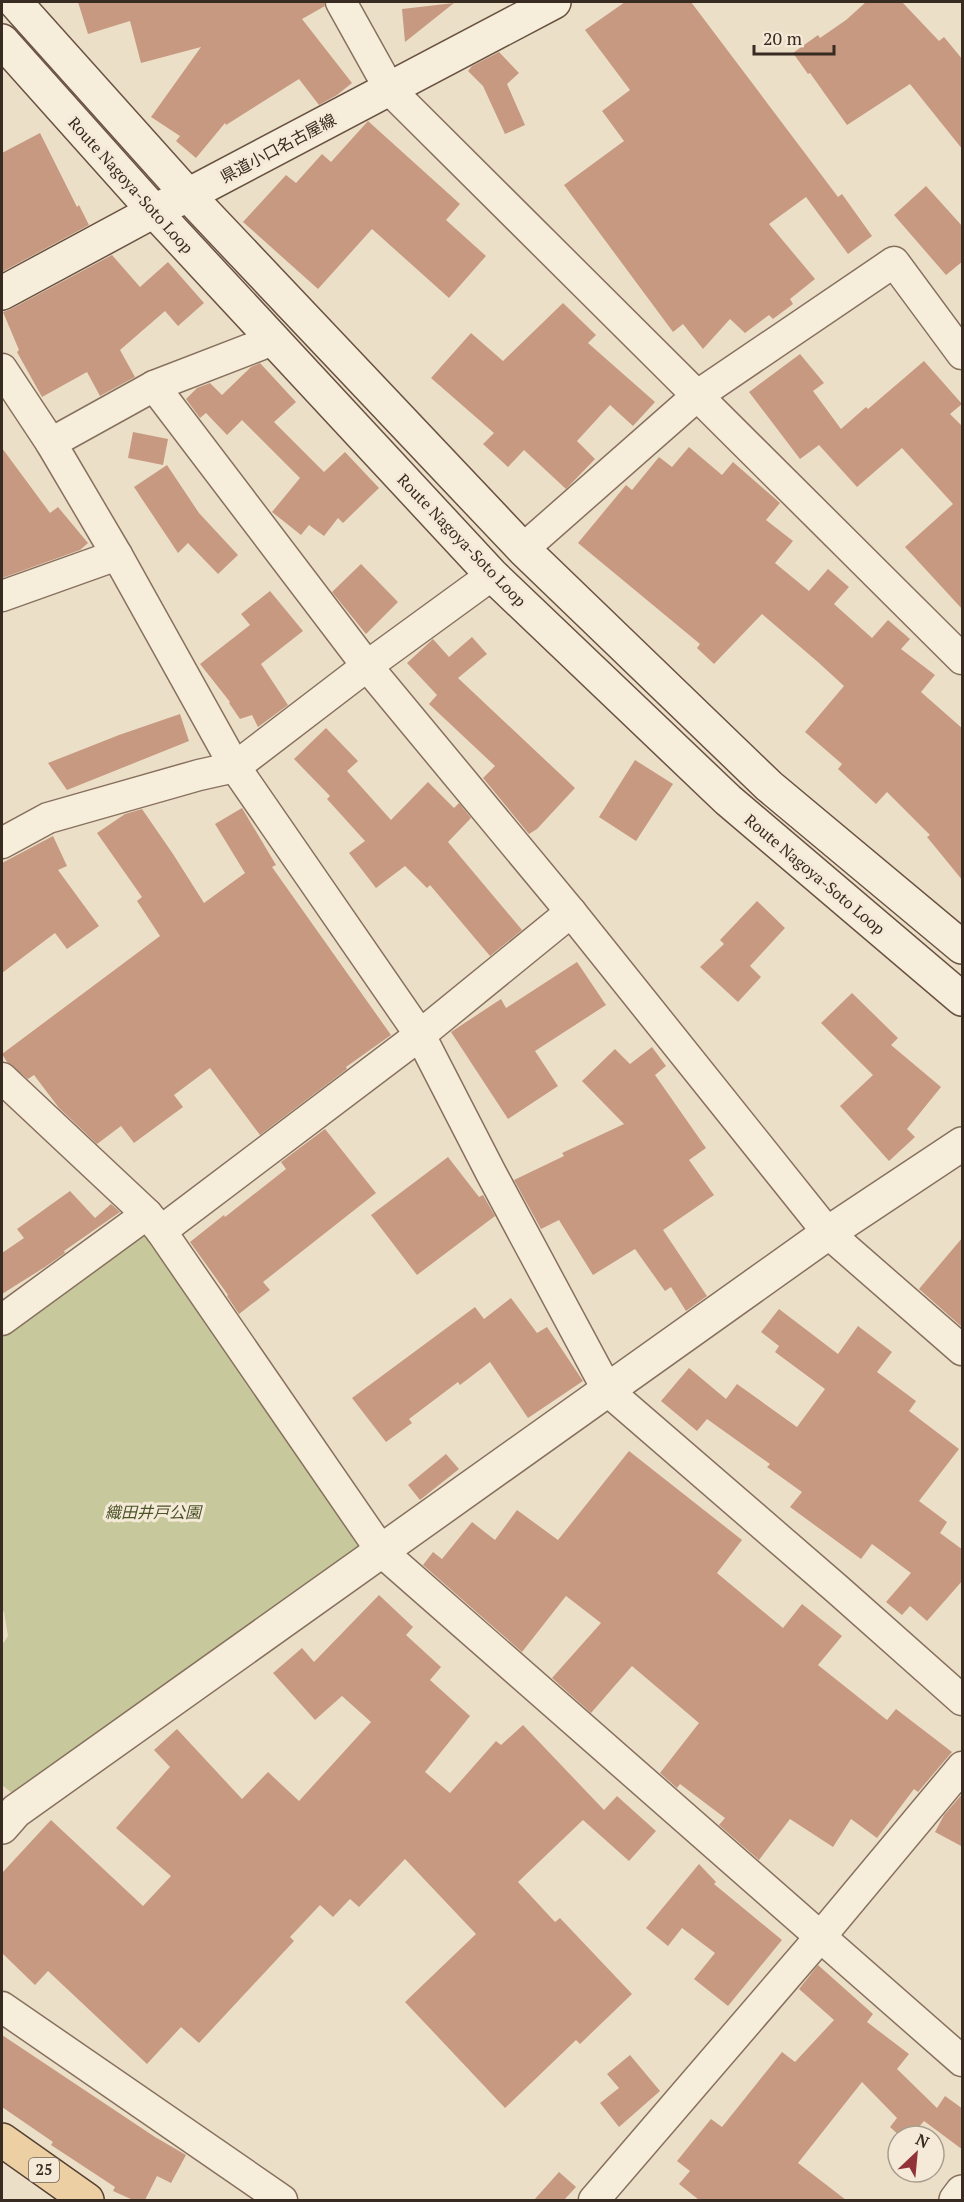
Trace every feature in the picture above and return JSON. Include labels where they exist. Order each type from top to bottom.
[{"type":"main road","points":[[15,2],[188,195],[523,549],[770,786],[963,947]]},
{"type":"main road","name":"県道小口名古屋線","points":[[2,293],[554,2]]},
{"type":"main road","name":"Route Nagoya-Soto Loop","points":[[2,41],[154,211],[492,575],[728,800],[963,999]]},
{"type":"main road","points":[[6,1813],[382,1552],[828,1233],[963,1144]]},
{"type":"main road","name":"25","points":[[2,2140],[87,2200]]},
{"type":"main road","points":[[956,2200],[963,2192]]},
{"type":"street","points":[[341,2],[390,90],[963,659]]},
{"type":"street","points":[[523,549],[698,396],[894,262],[963,354]]},
{"type":"street","points":[[51,443],[154,386],[273,340]]},
{"type":"street","points":[[2,369],[51,443],[117,555],[235,767],[420,1035],[608,1391],[963,1700]]},
{"type":"street","points":[[154,386],[367,666],[571,912],[828,1233],[963,1350]]},
{"type":"street","points":[[2,596],[117,555]]},
{"type":"street","points":[[2,843],[48,818],[235,767],[367,666],[492,575]]},
{"type":"street","points":[[2,1320],[154,1223],[420,1035],[571,912]]},
{"type":"street","points":[[2,1078],[154,1223],[382,1552],[475,1636],[963,2061]]},
{"type":"street","points":[[594,2200],[963,1767]]},
{"type":"street","points":[[2,2007],[282,2200]]},
{"type":"green space","name":"織田井戸公園","points":[[146,1231],[361,1550],[17,1797],[2,1785],[2,1645],[8,1636],[2,1610],[2,1337]]},
{"type":"building","points":[[78,2],[324,2],[325,6],[302,19],[352,83],[319,105],[299,79],[226,125],[225,123],[196,158],[176,141],[180,136],[151,117],[201,47],[141,63],[130,21],[88,34]]},
{"type":"building","points":[[625,2],[691,2],[838,197],[842,194],[872,236],[848,254],[806,197],[769,224],[815,279],[790,299],[793,304],[773,319],[769,315],[745,333],[730,319],[703,349],[683,324],[673,332],[564,185],[624,141],[602,111],[630,90],[585,30]]},
{"type":"building","points":[[866,2],[902,2],[939,41],[944,37],[963,60],[963,150],[910,84],[847,125],[793,53],[818,35],[820,38],[846,20]]},
{"type":"building","points":[[454,3],[405,42],[402,9]]},
{"type":"building","points":[[499,52],[519,73],[507,84],[525,125],[505,134],[483,86],[468,71],[472,66]]},
{"type":"building","points":[[368,121],[460,204],[446,220],[486,256],[449,298],[372,229],[318,289],[243,222],[286,175],[296,183],[322,154],[331,162]]},
{"type":"building","points":[[40,133],[77,207],[79,205],[89,225],[2,272],[2,153]]},
{"type":"building","points":[[926,186],[963,227],[963,261],[946,275],[894,215]]},
{"type":"building","points":[[112,255],[140,287],[168,262],[204,303],[178,326],[165,311],[120,350],[135,377],[100,396],[87,372],[42,397],[17,352],[19,350],[3,312]]},
{"type":"building","points":[[563,303],[596,335],[588,343],[655,402],[633,426],[610,405],[577,441],[595,459],[566,489],[524,450],[508,467],[483,444],[494,433],[431,378],[471,333],[503,361]]},
{"type":"building","points":[[800,354],[824,383],[813,391],[841,429],[924,361],[962,404],[950,414],[963,427],[963,610],[905,547],[953,504],[902,448],[857,487],[819,445],[800,459],[749,392]]},
{"type":"building","points":[[260,363],[296,402],[274,422],[324,472],[345,452],[379,488],[343,523],[338,518],[324,536],[309,525],[301,535],[272,512],[300,478],[242,420],[227,435],[206,413],[200,418],[186,399],[197,388],[210,383],[222,395],[251,367]]},
{"type":"building","points":[[133,432],[168,439],[163,465],[128,458]]},
{"type":"building","points":[[689,447],[722,475],[733,462],[780,503],[766,520],[793,541],[775,563],[809,591],[828,569],[849,587],[834,604],[872,638],[888,620],[910,639],[901,649],[935,675],[921,692],[963,729],[963,881],[927,837],[930,835],[887,792],[876,804],[838,769],[842,764],[805,732],[844,686],[819,663],[762,614],[714,664],[697,648],[700,644],[578,543],[626,485],[632,490],[659,457],[672,467]]},
{"type":"building","points":[[2,448],[50,513],[58,507],[88,543],[80,550],[2,578]]},
{"type":"building","points":[[167,465],[199,513],[238,555],[218,574],[188,543],[178,553],[134,487]]},
{"type":"building","points":[[361,564],[398,602],[366,634],[332,592]]},
{"type":"building","points":[[270,591],[303,631],[261,664],[288,705],[258,727],[252,715],[240,719],[230,702],[200,664],[250,625],[241,614]]},
{"type":"building","points":[[472,637],[487,654],[458,678],[575,788],[537,829],[529,834],[483,778],[495,766],[429,704],[437,695],[407,663],[433,639],[449,657]]},
{"type":"building","points":[[180,714],[189,741],[67,790],[48,763],[119,735]]},
{"type":"building","points":[[326,728],[358,761],[347,771],[391,820],[428,782],[454,808],[459,803],[471,818],[448,842],[522,930],[490,956],[430,885],[427,888],[405,866],[376,888],[349,853],[365,841],[327,799],[330,796],[294,759]]},
{"type":"building","points":[[635,760],[673,784],[636,841],[599,817]]},
{"type":"building","points":[[242,808],[276,865],[272,867],[391,1035],[346,1067],[347,1069],[260,1135],[210,1068],[174,1095],[183,1107],[134,1143],[121,1126],[97,1144],[59,1108],[34,1075],[28,1079],[7,1062],[2,1054],[160,936],[137,901],[142,897],[97,833],[125,814],[142,809],[204,903],[245,873],[215,824]]},
{"type":"building","points":[[53,836],[67,866],[58,870],[99,926],[67,949],[55,933],[2,973],[2,863]]},
{"type":"building","points":[[757,901],[785,928],[750,966],[761,977],[738,1002],[700,967],[724,944],[720,940]]},
{"type":"building","points":[[577,962],[606,1005],[535,1051],[558,1086],[508,1119],[451,1032],[501,999],[506,1008]]},
{"type":"building","points":[[852,993],[898,1038],[891,1045],[941,1087],[907,1129],[915,1137],[889,1161],[840,1106],[873,1075],[821,1023]]},
{"type":"building","points":[[652,1047],[666,1066],[655,1075],[706,1148],[689,1160],[714,1195],[663,1230],[707,1296],[686,1311],[671,1287],[665,1291],[635,1249],[593,1275],[559,1220],[541,1229],[514,1180],[564,1156],[562,1153],[624,1124],[582,1081],[615,1049],[630,1064]]},
{"type":"building","points":[[325,1129],[376,1193],[263,1282],[270,1290],[239,1314],[190,1242],[286,1169],[281,1162]]},
{"type":"building","points":[[448,1157],[479,1197],[483,1195],[495,1216],[417,1275],[371,1215]]},
{"type":"building","points":[[70,1191],[95,1218],[111,1204],[120,1212],[45,1267],[2,1294],[2,1253],[24,1238],[17,1229]]},
{"type":"building","points":[[963,1237],[963,1328],[919,1289]]},
{"type":"building","points":[[511,1298],[537,1333],[547,1327],[583,1381],[528,1418],[490,1362],[460,1385],[458,1382],[409,1419],[412,1423],[386,1442],[352,1398],[475,1307],[484,1319]]},
{"type":"building","points":[[779,1309],[838,1354],[858,1326],[892,1352],[877,1372],[916,1401],[909,1411],[959,1449],[919,1501],[947,1522],[940,1533],[963,1550],[963,1580],[927,1621],[910,1606],[902,1615],[886,1602],[911,1573],[872,1544],[861,1559],[790,1507],[802,1492],[767,1467],[770,1464],[707,1419],[697,1431],[661,1401],[689,1368],[726,1399],[737,1384],[797,1427],[825,1389],[775,1352],[779,1346],[761,1332]]},
{"type":"building","points":[[629,1451],[742,1540],[717,1573],[783,1628],[802,1604],[842,1636],[818,1665],[887,1720],[896,1709],[952,1752],[918,1792],[914,1789],[877,1838],[851,1819],[833,1847],[790,1819],[759,1860],[719,1825],[725,1818],[680,1784],[677,1788],[660,1773],[699,1723],[632,1666],[591,1713],[552,1678],[601,1623],[566,1596],[522,1652],[423,1565],[433,1552],[442,1559],[472,1522],[495,1540],[517,1510],[558,1540]]},
{"type":"building","points":[[446,1454],[459,1469],[420,1500],[408,1485]]},
{"type":"building","points":[[379,1595],[413,1627],[406,1635],[441,1667],[430,1680],[470,1716],[425,1772],[450,1793],[496,1741],[501,1745],[523,1725],[604,1810],[617,1796],[656,1831],[629,1861],[583,1820],[518,1882],[555,1922],[560,1918],[632,1994],[580,2044],[576,2040],[505,2108],[405,2002],[476,1934],[405,1859],[359,1907],[350,1899],[333,1917],[320,1905],[290,1937],[294,1941],[199,2043],[181,2027],[147,2064],[48,1971],[35,1985],[2,1953],[2,1873],[51,1820],[143,1906],[171,1876],[116,1828],[170,1767],[154,1750],[177,1729],[242,1799],[268,1772],[299,1801],[371,1722],[342,1696],[315,1720],[273,1673],[302,1648],[314,1662]]},
{"type":"building","points":[[963,1793],[963,1847],[935,1832],[944,1815]]},
{"type":"building","points":[[699,1864],[716,1882],[714,1884],[782,1940],[728,2006],[694,1979],[715,1953],[682,1928],[668,1946],[646,1928]]},
{"type":"building","points":[[818,1965],[873,2014],[867,2022],[909,2054],[897,2069],[937,2108],[945,2096],[963,2109],[963,2150],[946,2137],[946,2124],[928,2124],[924,2121],[921,2124],[892,2124],[897,2118],[862,2082],[798,2163],[846,2200],[699,2200],[679,2184],[690,2171],[677,2161],[711,2119],[722,2127],[782,2052],[795,2062],[834,2020],[799,1989]]},
{"type":"building","points":[[2,2035],[155,2137],[186,2155],[171,2183],[157,2176],[145,2200],[133,2200],[113,2191],[115,2187],[51,2145],[53,2142],[2,2107]]},
{"type":"building","points":[[630,2055],[660,2091],[619,2127],[600,2103],[619,2088],[607,2074]]},
{"type":"building","points":[[559,2172],[576,2187],[564,2200],[534,2200]]}]
